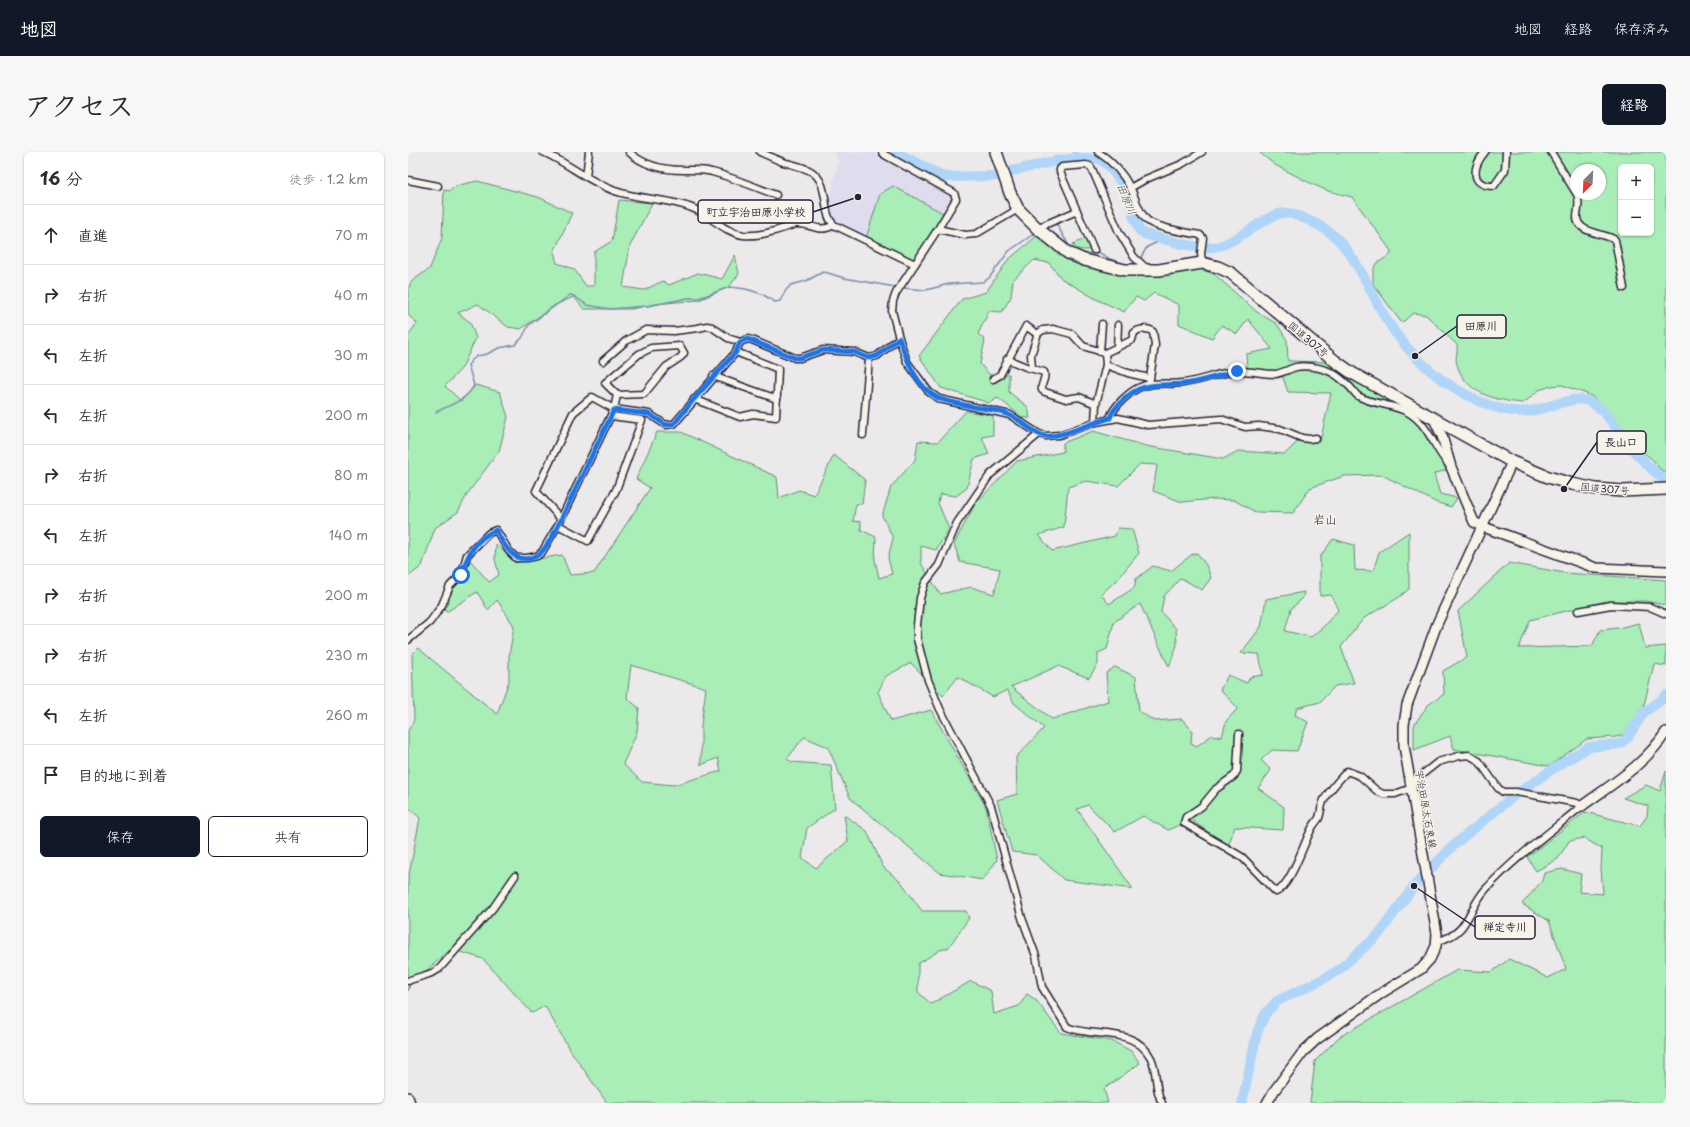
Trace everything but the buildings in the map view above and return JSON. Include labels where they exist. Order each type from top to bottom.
[{"type":"highway","name":"国道307号","points":[[996,152],[1010,193],[1018,209],[1037,228],[1068,253],[1084,260],[1125,270],[1145,267],[1158,270],[1202,258],[1231,273],[1335,361],[1352,373],[1512,462],[1548,477],[1584,487],[1622,491],[1663,489]]},
{"type":"main road","points":[[1434,419],[1442,436],[1451,467],[1474,522],[1481,526],[1596,568],[1666,571]]},
{"type":"main road","name":"宇治田原大石東線","points":[[1267,1103],[1304,1052],[1317,1038],[1380,994],[1421,969],[1430,959],[1436,946],[1437,934],[1404,746],[1404,725],[1407,706],[1437,624],[1481,526],[1512,462]]},
{"type":"main road","points":[[1582,806],[1630,771],[1650,753],[1666,732]]},
{"type":"main road","points":[[408,1097],[410,1103]]},
{"type":"street","points":[[543,152],[616,191],[687,206],[701,211],[735,233],[745,235],[758,234],[796,224],[802,224],[821,230],[834,225]]},
{"type":"street","points":[[586,176],[590,152]]},
{"type":"street","points":[[629,152],[636,159],[650,165],[665,168],[711,171],[776,195]]},
{"type":"street","points":[[760,152],[782,162],[804,167],[818,176],[823,187],[828,216],[834,225],[915,264]]},
{"type":"street","points":[[882,152],[890,159],[955,194],[956,199],[938,230],[892,301],[892,311],[907,362],[929,392],[939,399],[1010,415],[1039,434],[1046,436],[1059,435],[1110,418],[1127,419],[1148,425],[1221,419],[1245,427],[1280,429],[1302,438],[1316,438]]},
{"type":"street","points":[[1098,152],[1114,163],[1130,188],[1139,209],[1149,222],[1200,235],[1203,238],[1202,258]]},
{"type":"street","points":[[1130,188],[1146,179],[1182,164],[1202,152]]},
{"type":"street","points":[[1485,152],[1476,165],[1475,174],[1480,183],[1487,186],[1494,186],[1505,170],[1506,152]]},
{"type":"street","points":[[1551,152],[1570,183]]},
{"type":"street","points":[[1094,250],[1060,169],[1062,167],[1086,165],[1092,168],[1119,232],[1136,259],[1145,267]]},
{"type":"street","points":[[408,180],[438,186]]},
{"type":"street","points":[[1579,200],[1577,220],[1581,227],[1615,240],[1624,288]]},
{"type":"street","points":[[938,230],[965,235],[976,234],[1018,209]]},
{"type":"street","points":[[1037,228],[1077,211]]},
{"type":"street","points":[[1095,422],[1096,404],[1106,365],[1102,353],[1102,324]]},
{"type":"street","points":[[1117,348],[1118,325]]},
{"type":"street","points":[[603,361],[626,341],[646,330],[674,331],[707,326],[712,327],[728,338],[740,342],[748,339],[752,340],[795,358],[800,358],[823,350],[854,352],[869,358],[877,356],[899,338]]},
{"type":"street","points":[[993,378],[1000,375],[1007,359],[1026,326],[1038,333]]},
{"type":"street","points":[[1032,368],[1031,355],[1038,333],[1049,328],[1072,334],[1081,345],[1102,353],[1117,348],[1132,340],[1136,330],[1148,330],[1154,332],[1155,345],[1149,385]]},
{"type":"street","points":[[561,519],[536,491],[573,413],[592,397],[614,410],[649,414],[666,425],[674,424],[713,376],[736,352],[740,342]]},
{"type":"street","points":[[680,346],[684,353],[681,357],[666,367],[644,394],[617,395],[605,383],[639,354],[650,348],[680,346]]},
{"type":"street","points":[[694,399],[740,417],[753,414],[776,417],[778,369],[736,352]]},
{"type":"street","points":[[863,435],[869,358]]},
{"type":"street","points":[[1007,359],[1041,370],[1045,373],[1041,387],[1045,392],[1066,398],[1079,397],[1096,404]]},
{"type":"street","points":[[1106,365],[1128,373],[1149,378]]},
{"type":"street","points":[[1110,418],[1129,394],[1139,388],[1149,385],[1183,384],[1237,371],[1277,374],[1297,367],[1326,370],[1340,377],[1356,395],[1368,401],[1409,413],[1421,422],[1444,460],[1451,467]]},
{"type":"street","points":[[713,376],[777,399]]},
{"type":"street","points":[[408,640],[430,622],[442,605],[450,586],[461,575],[468,555],[489,533],[496,530],[509,551],[516,558],[537,556],[542,552],[558,525],[614,410],[617,395]]},
{"type":"street","points":[[558,525],[588,541],[616,490],[642,420],[611,416]]},
{"type":"street","points":[[1039,434],[990,475],[957,523],[939,565],[924,583],[920,598],[917,639],[928,680],[940,709],[991,806],[1022,918],[1036,956],[1042,987],[1067,1027],[1083,1032],[1120,1035],[1137,1043],[1147,1052],[1154,1065],[1158,1093],[1162,1103]]},
{"type":"street","points":[[1578,611],[1611,605],[1650,607],[1666,614]]},
{"type":"street","points":[[1239,734],[1237,771],[1234,776],[1216,789],[1202,806],[1186,817],[1184,823],[1242,857],[1276,892],[1284,885],[1302,853],[1312,828],[1319,818],[1323,801],[1347,771],[1360,776],[1377,791],[1389,795],[1409,789],[1415,780],[1438,762],[1459,756],[1469,755],[1479,761],[1498,788],[1503,792],[1529,794],[1577,803],[1582,806],[1517,858],[1484,891],[1463,925],[1453,936],[1436,941]]},
{"type":"street","points":[[408,981],[434,973],[439,969],[493,908],[515,876]]},
{"type":"shaded area","points":[[835,152],[876,152],[877,155],[896,165],[898,169],[902,171],[904,169],[951,195],[951,198],[935,228],[915,258],[911,259],[836,224],[830,216],[829,198],[834,184],[832,183],[839,163]]},
{"type":"green space","points":[[1259,152],[1666,152],[1666,473],[1640,450],[1611,415],[1593,397],[1587,394],[1562,385],[1551,386],[1539,390],[1522,403],[1490,397],[1472,387],[1459,371],[1456,360],[1457,345],[1426,315],[1413,313],[1401,322],[1373,284],[1375,265],[1391,254],[1391,251],[1352,197],[1328,191],[1275,165]]},
{"type":"green space","points":[[477,181],[538,197],[572,213],[554,252],[557,263],[574,269],[586,286],[594,286],[594,252],[612,241],[619,200],[652,203],[630,246],[623,287],[644,290],[663,281],[669,285],[698,273],[722,279],[735,255],[739,274],[729,287],[699,300],[655,304],[632,309],[584,309],[574,297],[555,305],[521,329],[508,327],[478,304],[458,313],[470,322],[476,338],[462,368],[445,386],[461,401],[476,385],[500,392],[508,417],[499,451],[468,493],[458,512],[435,528],[422,566],[408,577],[408,336],[417,323],[408,315],[408,290],[411,282],[430,268],[442,238],[444,190],[450,191],[455,186]]},
{"type":"green space","points":[[893,186],[943,213],[915,258],[911,259],[866,238],[880,194]]},
{"type":"green space","points":[[1038,235],[1077,261],[1145,275],[1200,269],[1214,274],[1257,312],[1277,324],[1287,340],[1288,361],[1331,362],[1397,404],[1429,428],[1446,470],[1434,474],[1440,494],[1457,498],[1451,507],[1435,502],[1382,475],[1344,476],[1310,488],[1293,513],[1255,512],[1234,500],[1214,499],[1182,502],[1153,491],[1157,465],[1140,464],[1118,486],[1086,481],[1068,487],[1064,527],[1039,535],[1052,551],[1115,536],[1118,528],[1132,529],[1139,553],[1118,579],[1101,594],[1109,604],[1134,588],[1136,579],[1153,566],[1171,571],[1191,555],[1197,553],[1206,565],[1211,578],[1202,590],[1181,578],[1164,596],[1161,612],[1176,629],[1177,645],[1169,667],[1140,604],[1114,622],[1107,649],[1098,653],[1098,664],[1089,678],[1058,666],[1011,687],[1052,719],[1108,701],[1106,673],[1115,667],[1136,677],[1139,711],[1154,721],[1182,719],[1192,730],[1191,743],[1197,746],[1212,735],[1222,737],[1226,721],[1238,708],[1220,690],[1228,675],[1247,683],[1250,677],[1263,675],[1259,654],[1241,653],[1261,627],[1266,599],[1304,592],[1303,598],[1291,609],[1285,631],[1311,637],[1324,626],[1338,610],[1331,595],[1320,596],[1320,557],[1333,539],[1354,545],[1355,570],[1373,571],[1379,552],[1409,532],[1409,589],[1398,598],[1364,618],[1341,647],[1354,683],[1335,686],[1320,702],[1297,708],[1295,715],[1308,722],[1297,751],[1272,750],[1261,760],[1271,770],[1258,788],[1284,807],[1283,830],[1235,827],[1228,846],[1191,820],[1168,830],[1143,816],[1115,832],[1088,805],[1077,809],[1133,889],[1064,880],[1037,855],[1012,852],[997,800],[1017,794],[1016,757],[1044,728],[1014,703],[1007,690],[993,697],[958,677],[943,696],[911,663],[886,676],[878,692],[891,721],[931,710],[986,807],[997,860],[983,880],[940,873],[850,798],[828,747],[804,737],[787,759],[792,762],[831,765],[835,808],[807,828],[802,858],[816,868],[848,841],[844,815],[867,831],[883,867],[902,883],[922,911],[966,911],[969,918],[948,948],[940,950],[918,964],[918,992],[931,1004],[971,981],[991,991],[994,1014],[1019,1006],[1027,994],[1036,1000],[1061,1033],[1112,1041],[1131,1051],[1140,1063],[1104,1089],[1108,1103],[607,1103],[568,1047],[545,1006],[532,1013],[483,959],[451,949],[410,985],[408,991],[408,880],[420,818],[408,807],[408,731],[414,720],[412,654],[418,648],[497,714],[509,681],[509,656],[514,626],[497,600],[488,610],[477,592],[448,611],[442,610],[452,589],[463,578],[470,560],[489,582],[499,575],[495,559],[496,544],[515,563],[562,555],[570,575],[594,573],[650,488],[636,479],[657,432],[681,432],[777,477],[779,498],[799,490],[814,495],[834,455],[865,480],[862,504],[856,504],[853,521],[861,522],[861,530],[876,537],[875,560],[879,578],[892,574],[888,558],[893,538],[882,516],[891,487],[915,460],[918,441],[938,442],[966,411],[993,415],[993,435],[982,437],[989,454],[974,459],[967,488],[956,496],[940,494],[938,503],[949,529],[936,550],[921,546],[921,563],[940,594],[971,587],[994,594],[1000,569],[960,562],[954,544],[975,504],[1017,461],[1063,452],[1063,443],[1093,431],[1146,446],[1223,459],[1238,451],[1285,454],[1298,441],[1320,442],[1331,393],[1288,392],[1282,375],[1247,368],[1246,354],[1272,349],[1248,319],[1237,334],[1222,325],[1212,338],[1179,324],[1179,305],[1154,293],[1144,301],[1136,297],[1124,312],[1096,299],[1062,279],[1049,263],[1034,260],[1013,280],[1011,297],[1002,312],[989,311],[978,334],[985,340],[980,364],[990,375],[1009,374],[1009,392],[1028,407],[1030,418],[1023,418],[998,398],[989,403],[941,388],[919,356],[962,299],[986,292],[1008,260]],"holes":[[[631,665],[706,688],[701,725],[701,765],[718,758],[721,771],[674,785],[642,782],[623,764],[637,732],[639,708],[627,698]]]},
{"type":"green space","points":[[1087,238],[1089,250],[1078,249],[1074,246],[1073,244]]},
{"type":"green space","points":[[1509,563],[1565,573],[1666,580],[1666,605],[1644,601],[1606,601],[1530,620],[1519,648],[1592,646],[1600,630],[1618,628],[1639,623],[1645,648],[1666,646],[1666,666],[1654,664],[1643,709],[1626,734],[1616,737],[1587,739],[1549,766],[1454,749],[1450,736],[1414,750],[1414,725],[1428,705],[1444,694],[1443,671],[1467,657],[1458,611]]},
{"type":"green space","points":[[1666,771],[1666,1103],[1310,1103],[1315,1061],[1339,1037],[1457,970],[1492,972],[1509,959],[1548,978],[1566,969],[1549,921],[1522,904],[1542,881],[1544,873],[1562,869],[1581,874],[1579,892],[1603,894],[1601,869],[1602,849],[1584,838],[1569,841],[1558,859],[1536,871],[1527,857],[1585,812],[1640,826],[1647,816],[1648,806],[1623,798],[1646,785],[1660,791]]},
{"type":"waterway","name":"田原川","points":[[896,152],[944,177],[998,176]]},
{"type":"waterway","name":"田原川","points":[[1075,152],[1078,158]]},
{"type":"waterway","name":"田原川","points":[[1011,171],[1060,160],[1082,158],[1100,159],[1109,166],[1125,188],[1133,207],[1133,216],[1140,231],[1144,234],[1192,246],[1211,247],[1228,243],[1275,215],[1284,213],[1292,214],[1312,222],[1332,234],[1342,244],[1360,270],[1385,317],[1395,332],[1419,360],[1442,380],[1478,401],[1505,410],[1518,412],[1537,410],[1568,401],[1588,401],[1601,410],[1612,422],[1630,447],[1647,465],[1666,481]]},
{"type":"waterway","points":[[1053,223],[1057,225],[1068,244],[1077,251],[1085,254],[1098,252],[1110,259],[1128,265]]},
{"type":"waterway","points":[[903,288],[926,290],[949,284],[983,282],[989,278],[1009,251],[1035,233]]},
{"type":"waterway","points":[[1140,259],[1147,247],[1164,239]]},
{"type":"waterway","points":[[436,412],[458,402],[471,390],[474,385],[468,365],[472,360],[477,356],[487,354],[499,348],[515,345],[522,338],[529,325],[570,295],[587,305],[610,309],[648,306],[688,298],[699,298],[730,287],[746,289],[762,294],[775,302],[780,301],[786,290],[791,285],[806,281],[823,272],[844,278],[895,287]]},
{"type":"waterway","points":[[1242,1103],[1257,1033],[1265,1014],[1277,1001],[1323,979],[1337,971],[1350,960],[1378,935],[1414,886],[1455,844],[1515,795],[1551,770],[1589,747],[1620,744],[1628,737],[1643,713],[1663,699],[1666,695]]},
{"type":"place","name":"町立宇治田原小学校","points":[[858,197]]},
{"type":"place","name":"田原川","points":[[1415,356]]},
{"type":"place","name":"長山口","points":[[1564,489]]},
{"type":"place","name":"禅定寺川","points":[[1414,886]]},
{"type":"district","name":"岩山","points":[[1325,519]]},
{"type":"route","points":[[461,575],[468,555],[489,533],[496,530],[509,551],[516,558],[537,556],[542,552],[558,525],[614,410],[649,414],[666,425],[674,424],[736,352],[737,346],[740,342],[748,339],[795,358],[800,358],[823,350],[854,352],[869,358],[877,356],[899,338],[907,362],[923,386],[939,399],[991,409],[1010,415],[1029,426],[1039,434],[1046,436],[1059,435],[1110,418],[1120,402],[1139,388],[1149,385],[1183,384],[1237,371]]}]
